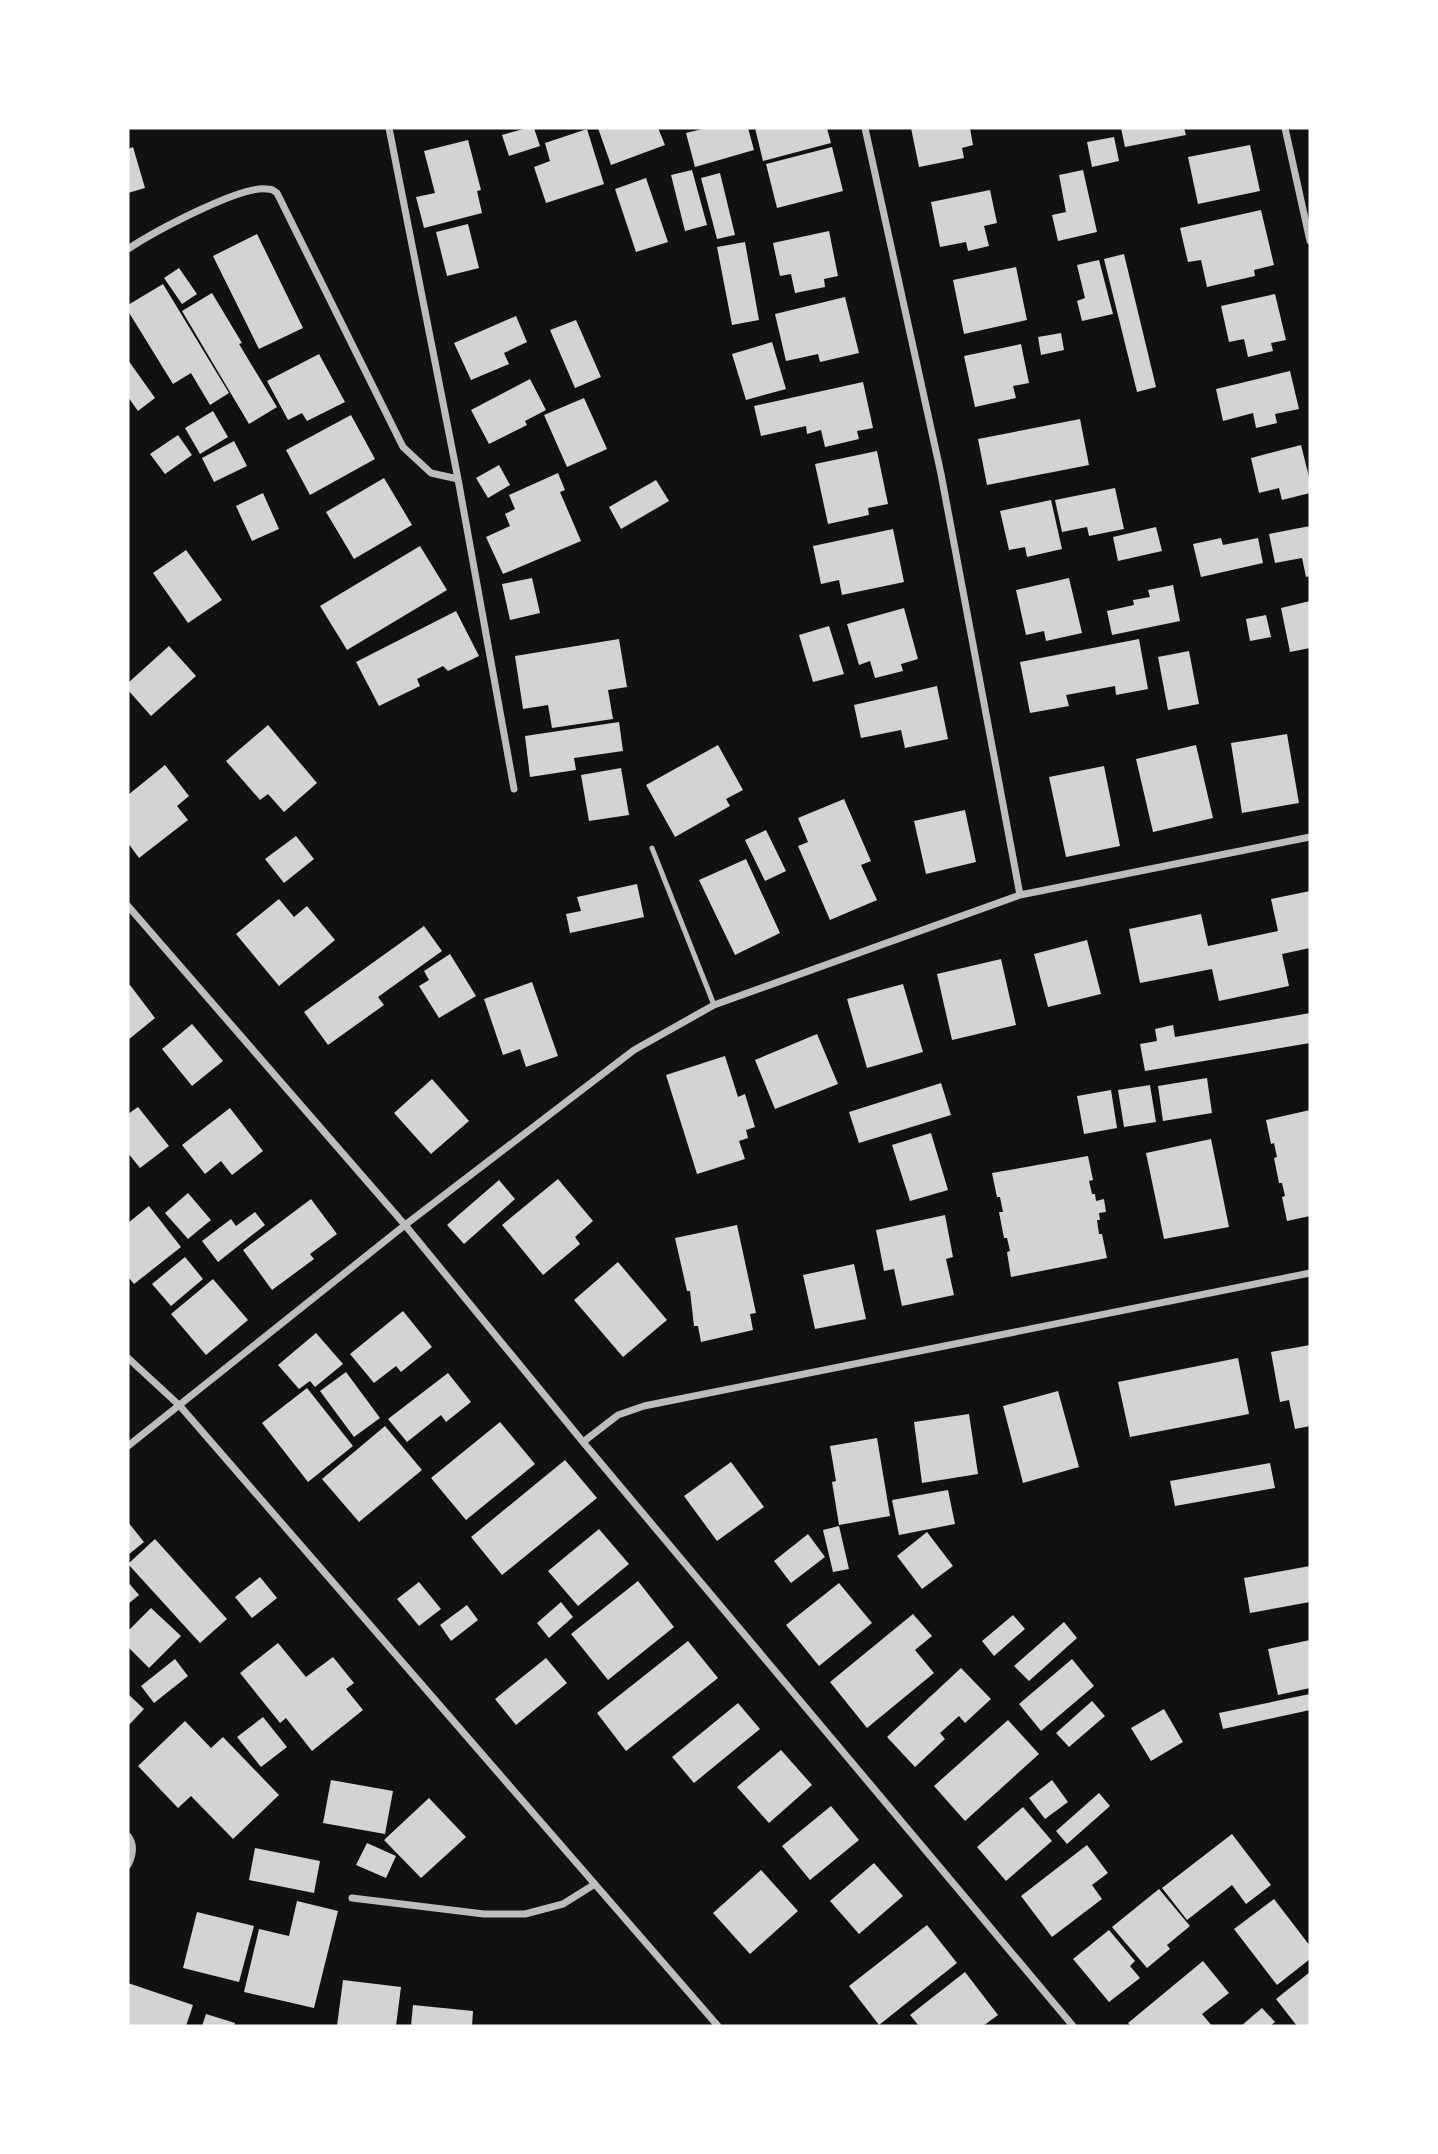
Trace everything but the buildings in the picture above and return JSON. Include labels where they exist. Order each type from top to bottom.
[{"type":"street","points":[[389,128],[458,479],[514,789]]},
{"type":"street","points":[[865,128],[941,474],[1020,895]]},
{"type":"street","points":[[1285,128],[1310,241]]},
{"type":"street","points":[[128,249],[239,193],[265,188],[272,190],[276,193],[403,447],[431,473],[458,479]]},
{"type":"street","points":[[128,1446],[405,1225],[634,1050],[714,1005],[1020,895],[1310,837]]},
{"type":"street","points":[[128,906],[405,1225],[583,1442],[1073,2026]]},
{"type":"street","points":[[583,1442],[618,1415],[643,1406],[1310,1273]]},
{"type":"street","points":[[128,1358],[180,1406],[718,2026]]},
{"type":"street","points":[[128,1836],[132,1848],[128,1865]]},
{"type":"street","points":[[352,1898],[505,1915],[545,1910],[580,1895],[595,1884]]},
{"type":"lane","points":[[652,848],[714,1005]]}]
